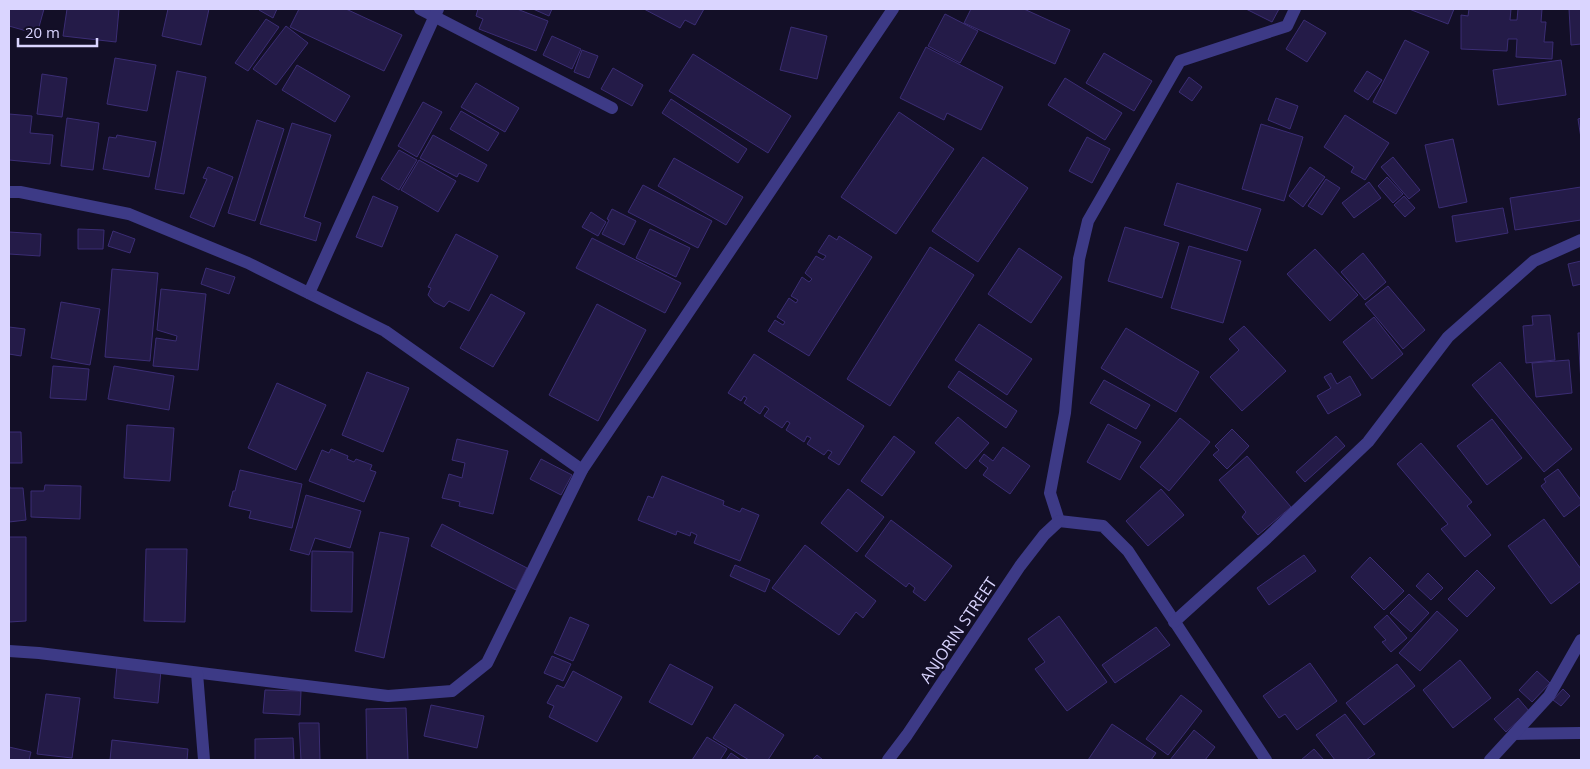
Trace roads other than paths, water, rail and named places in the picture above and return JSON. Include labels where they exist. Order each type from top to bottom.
[{"type":"street","points":[[420,9],[436,13],[612,108]]},
{"type":"street","points":[[9,651],[39,653],[388,696],[452,691],[487,663],[582,470],[893,9]]},
{"type":"street","points":[[1266,760],[1128,551],[1103,526],[1059,521],[1050,493],[1065,412],[1079,259],[1088,221],[1180,61],[1287,26],[1295,9]]},
{"type":"street","points":[[309,293],[436,13]]},
{"type":"street","points":[[9,192],[20,192],[129,214],[248,263],[385,331],[582,470]]},
{"type":"street","points":[[1174,622],[1267,538],[1368,442],[1448,338],[1534,261],[1581,240]]},
{"type":"street","name":"ANJORIN STREET","points":[[888,760],[907,735],[1020,566],[1044,535],[1059,521]]},
{"type":"street","points":[[1490,760],[1549,696],[1581,640]]},
{"type":"street","points":[[196,673],[204,760]]},
{"type":"street","points":[[1514,734],[1581,733]]}]
